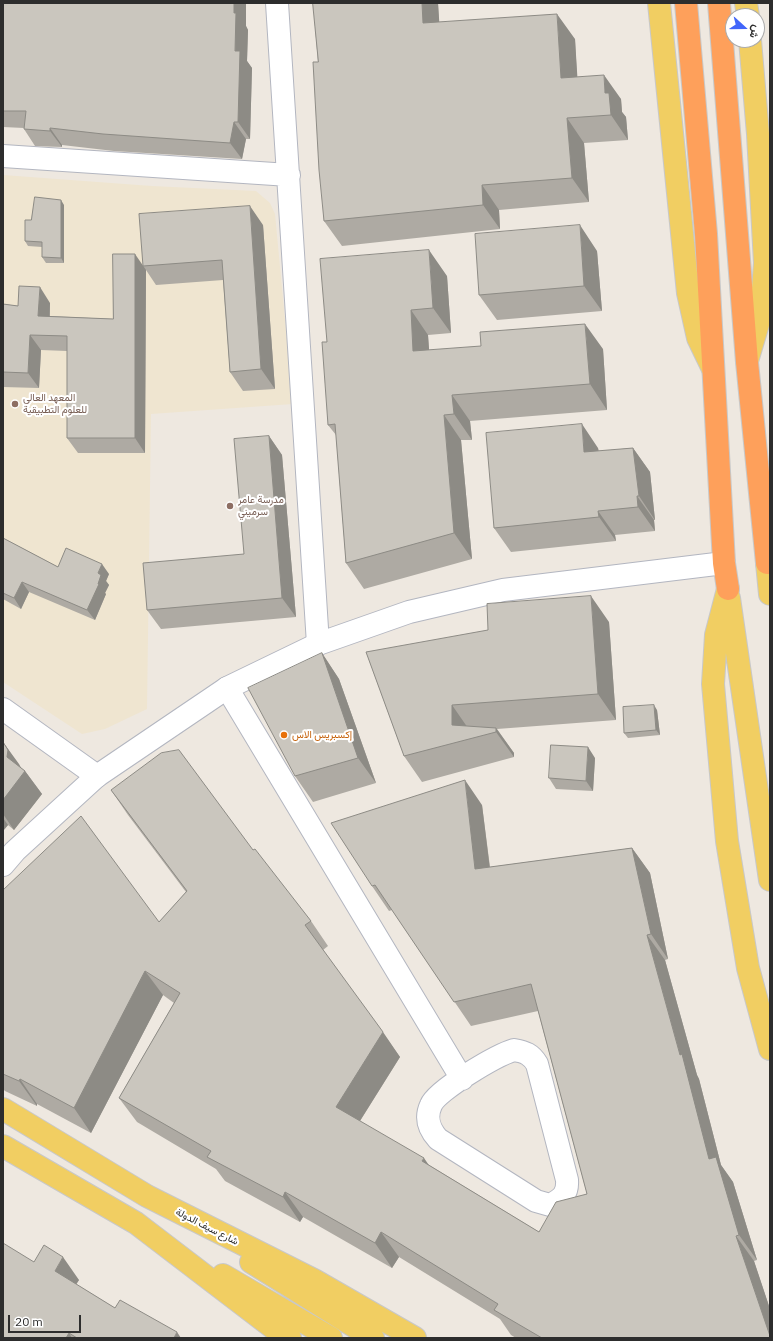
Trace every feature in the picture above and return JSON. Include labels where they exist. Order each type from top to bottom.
[{"type":"highway","points":[[686,3],[706,234],[712,367],[724,563],[728,589]]},
{"type":"highway","points":[[719,3],[747,362],[768,566]]},
{"type":"main road","points":[[659,3],[688,293],[698,338],[712,367]]},
{"type":"main road","points":[[747,362],[761,314],[765,263],[764,134],[751,48]]},
{"type":"main road","points":[[768,566],[770,594]]},
{"type":"main road","points":[[728,589],[770,880]]},
{"type":"main road","points":[[728,589],[716,635],[713,684],[724,809],[727,841],[748,968],[770,1049]]},
{"type":"main road","name":"شارع سيف الدولة","points":[[3,1108],[147,1196],[314,1280],[415,1338]]},
{"type":"main road","points":[[3,1146],[331,1338]]},
{"type":"main road","points":[[147,1196],[373,1338]]},
{"type":"main road","points":[[136,1223],[276,1330],[290,1338]]},
{"type":"street","points":[[277,3],[318,644]]},
{"type":"street","points":[[3,156],[288,175]]},
{"type":"street","points":[[3,865],[97,776],[227,688],[318,644],[409,612],[503,590],[724,563]]},
{"type":"street","points":[[227,688],[462,1079]]},
{"type":"street","points":[[3,709],[97,776]]},
{"type":"street","points":[[514,1050],[529,1054],[534,1059],[537,1064],[567,1180],[565,1196],[559,1201],[550,1205],[536,1201],[438,1139],[428,1124],[428,1114],[431,1104],[437,1096],[462,1079],[505,1053],[514,1050]]},
{"type":"shaded area","points":[[3,175],[152,186],[256,191],[270,203],[275,214],[293,404],[151,414],[147,709],[105,729],[82,734],[3,682]]},
{"type":"building","points":[[3,3],[234,3],[234,13],[236,13],[235,51],[240,51],[238,122],[234,122],[230,143],[103,134],[50,128],[50,131],[24,129],[26,111],[3,111]]},
{"type":"building","points":[[313,3],[422,3],[423,23],[557,14],[561,78],[604,75],[605,93],[609,93],[611,115],[567,118],[572,178],[482,185],[483,205],[324,221],[319,170],[313,62],[318,62]]},
{"type":"building","points":[[35,197],[61,200],[61,258],[42,257],[42,242],[25,241],[25,220],[31,220]]},
{"type":"building","points":[[250,206],[261,369],[230,372],[222,260],[143,266],[139,214]]},
{"type":"building","points":[[580,225],[584,286],[479,295],[475,234]]},
{"type":"building","points":[[429,250],[433,308],[411,310],[413,351],[481,346],[480,332],[585,324],[590,384],[452,395],[454,414],[444,415],[454,533],[346,563],[335,424],[328,425],[322,342],[327,342],[320,259]]},
{"type":"building","points":[[113,254],[135,254],[135,438],[67,438],[67,336],[30,335],[28,373],[3,372],[3,304],[18,306],[19,286],[40,287],[38,316],[113,319]]},
{"type":"building","points":[[582,424],[584,452],[633,448],[639,496],[637,496],[638,507],[598,511],[599,517],[494,528],[486,433]]},
{"type":"building","points":[[269,436],[282,598],[147,610],[143,563],[244,554],[234,439]]},
{"type":"building","points":[[3,538],[58,567],[66,548],[102,564],[98,573],[101,575],[99,584],[87,610],[22,582],[14,598],[3,593]]},
{"type":"building","points":[[591,596],[598,694],[452,705],[452,725],[496,728],[496,732],[404,756],[366,652],[488,630],[487,604]]},
{"type":"building","points":[[322,653],[358,758],[295,776],[248,688]]},
{"type":"building","points":[[654,705],[656,730],[624,733],[623,707]]},
{"type":"building","points":[[3,742],[8,750],[7,757],[25,771],[3,800]]},
{"type":"building","points":[[551,745],[588,747],[586,781],[549,778]]},
{"type":"building","points":[[179,750],[253,850],[255,849],[311,921],[305,925],[383,1032],[336,1107],[424,1158],[422,1161],[539,1232],[556,1202],[587,1194],[531,984],[454,1002],[375,885],[372,886],[331,823],[465,780],[475,869],[632,848],[651,934],[647,935],[680,1055],[682,1054],[709,1159],[716,1157],[739,1235],[736,1236],[770,1338],[542,1338],[494,1310],[498,1304],[381,1232],[375,1243],[285,1192],[283,1197],[207,1157],[211,1151],[119,1098],[180,993],[145,971],[74,1108],[20,1079],[19,1081],[3,1074],[3,890],[81,816],[159,922],[187,891],[111,790],[161,753]]},
{"type":"building","points":[[3,1243],[34,1262],[44,1245],[63,1257],[55,1271],[115,1308],[120,1300],[177,1332],[174,1338],[77,1338],[69,1333],[66,1338],[3,1338]]},
{"type":"place","name":"المعهد العالي للعلوم التطبيقية","points":[[15,404]]},
{"type":"place","name":"مدرسة عامر سرميني","points":[[230,506]]},
{"type":"place","name":"إكسبريس الاس","points":[[284,735]]}]
